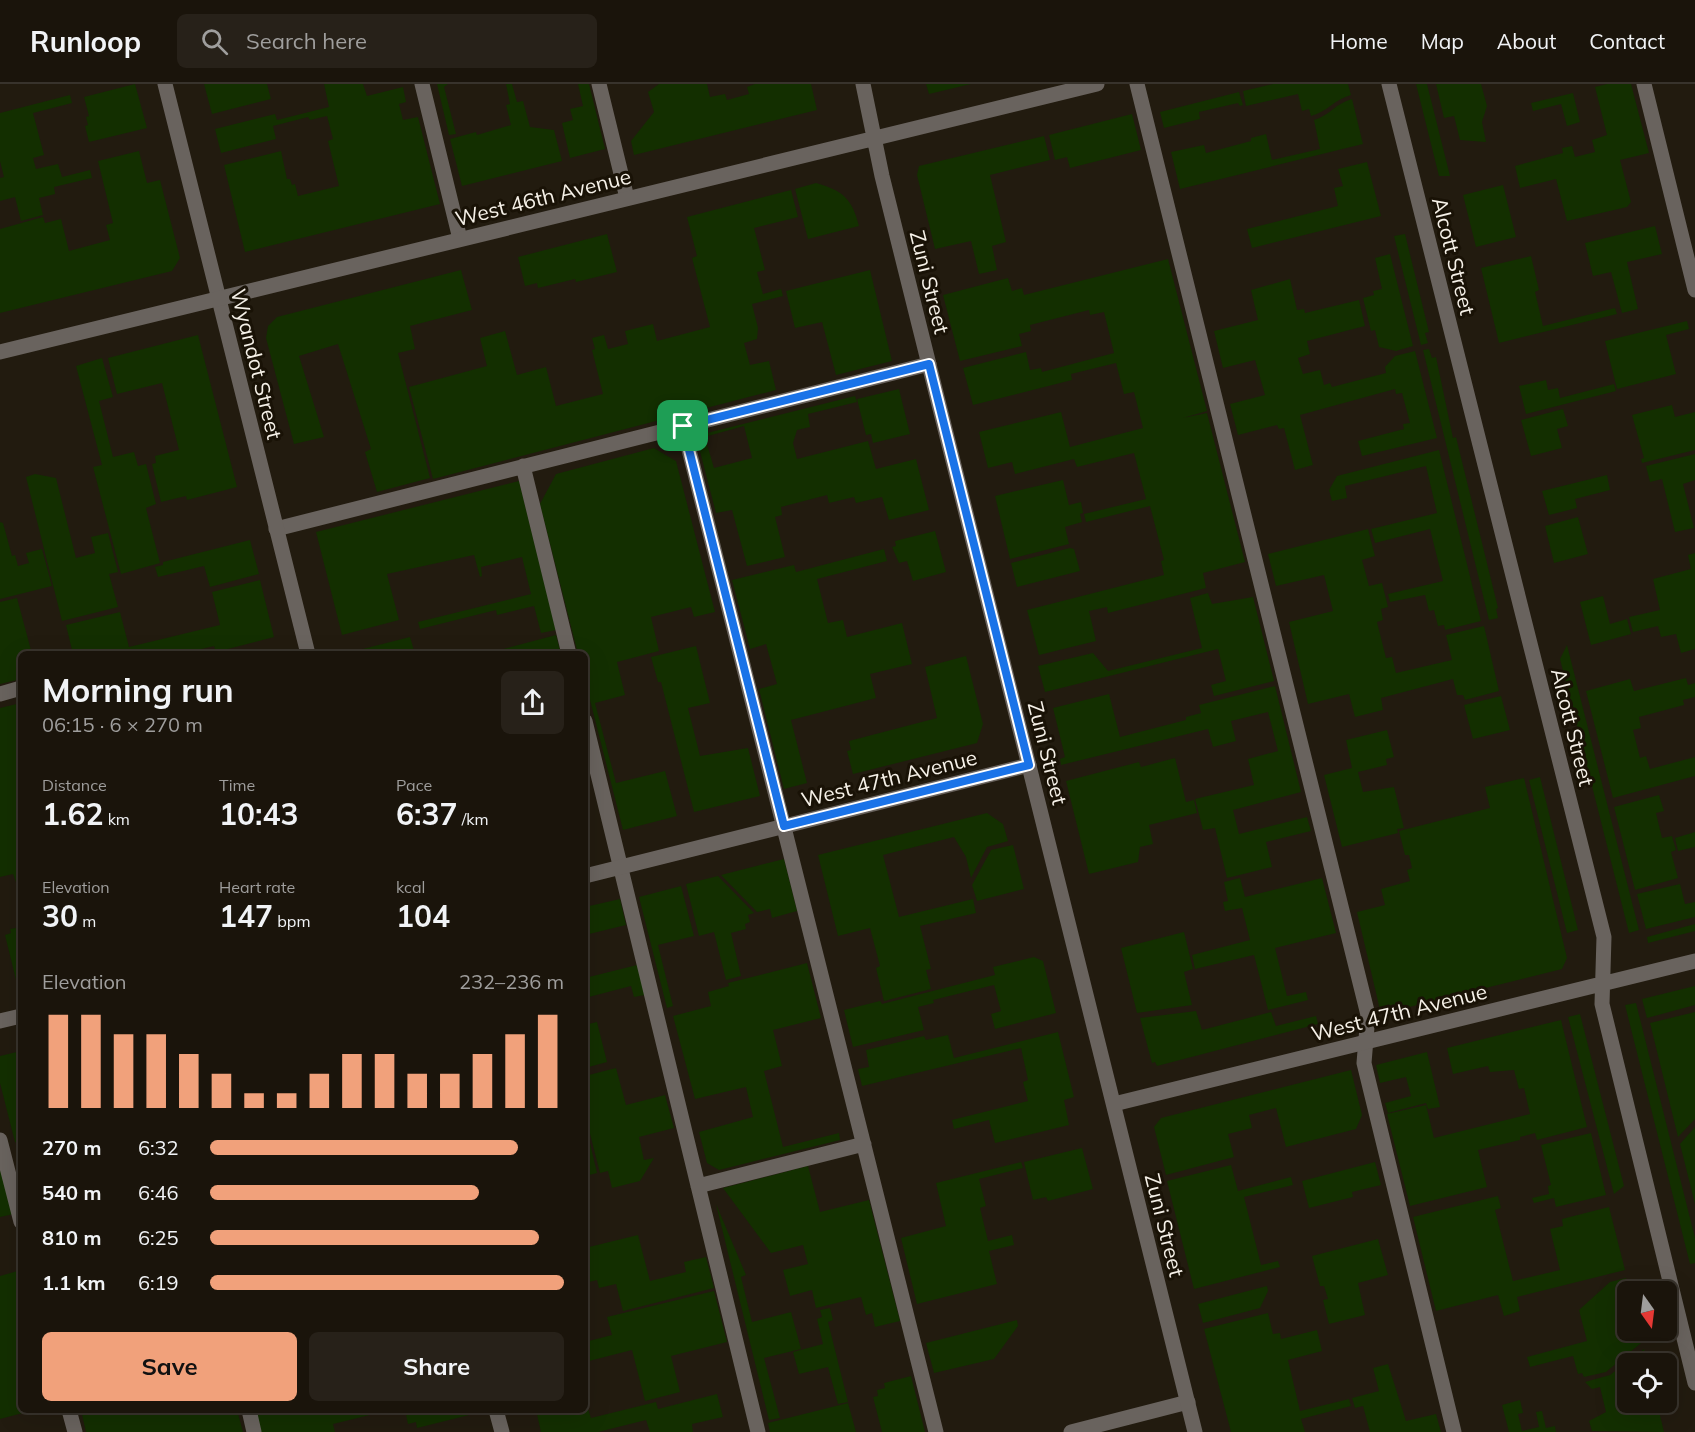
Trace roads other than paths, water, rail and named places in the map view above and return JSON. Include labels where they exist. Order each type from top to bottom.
[{"type":"street","name":"Wyandot Street","points":[[165,84],[307,651]]},
{"type":"street","points":[[422,84],[460,238]]},
{"type":"street","points":[[599,84],[627,198]]},
{"type":"street","name":"Zuni Street","points":[[863,84],[929,364],[1196,1432]]},
{"type":"street","name":"West 46th Avenue","points":[[0,352],[1097,84]]},
{"type":"street","points":[[1137,84],[1368,1015],[1364,1064],[1454,1432]]},
{"type":"street","name":"Alcott Street","points":[[1389,84],[1604,937],[1602,1004],[1695,1383]]},
{"type":"street","points":[[1644,84],[1695,290]]},
{"type":"street","points":[[276,529],[929,364]]},
{"type":"street","points":[[683,426],[936,1432]]},
{"type":"street","points":[[523,466],[568,651]]},
{"type":"street","points":[[0,694],[18,689]]},
{"type":"street","points":[[588,734],[758,1432]]},
{"type":"street","name":"West 47th Avenue","points":[[588,875],[1029,765]]},
{"type":"street","name":"West 47th Avenue","points":[[1114,1104],[1695,961]]},
{"type":"street","points":[[0,1021],[18,1017]]},
{"type":"street","points":[[0,1140],[18,1210]]},
{"type":"street","points":[[698,1186],[864,1144]]},
{"type":"street","points":[[1071,1432],[1188,1402]]},
{"type":"street","points":[[70,1413],[75,1432]]},
{"type":"street","points":[[250,1413],[254,1432]]},
{"type":"street","points":[[497,1413],[502,1432]]}]
